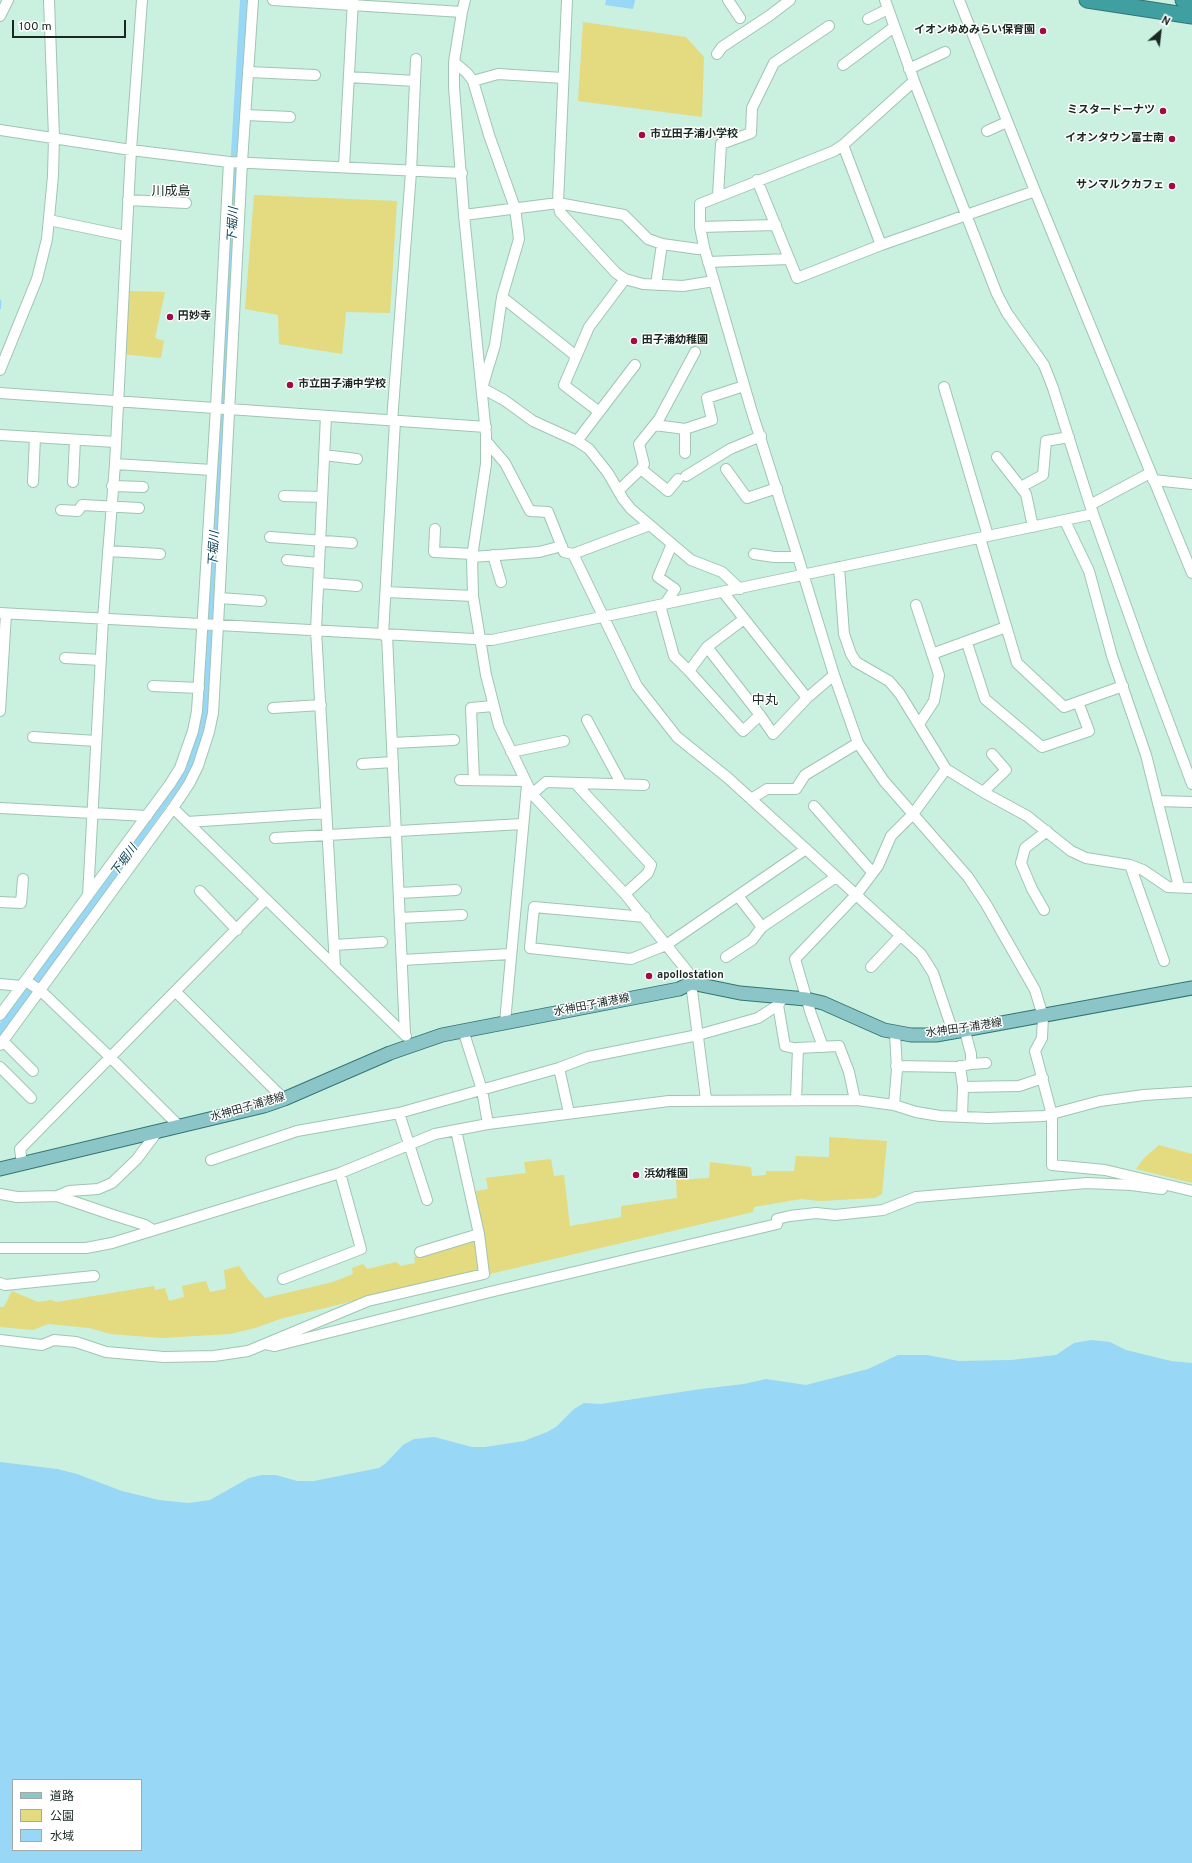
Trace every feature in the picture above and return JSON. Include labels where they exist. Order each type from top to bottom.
[{"type":"highway","points":[[1087,0],[1192,16]]},
{"type":"highway","points":[[1183,0],[1192,1]]},
{"type":"main road","name":"水神田子浦港線","points":[[0,1169],[264,1106],[284,1099],[348,1070],[407,1040],[680,989],[691,983],[781,1001],[808,999],[823,1003],[895,1034],[936,1035],[1192,988]]},
{"type":"street","points":[[0,16],[8,0]]},
{"type":"street","points":[[0,370],[2,354],[43,262],[49,220],[54,137],[49,0]]},
{"type":"street","points":[[88,896],[103,619],[112,507],[131,150],[142,0]]},
{"type":"street","points":[[33,1071],[2,1043],[189,784],[198,766],[209,732],[213,713],[242,162],[253,0]]},
{"type":"street","points":[[273,0],[353,3],[462,12]]},
{"type":"street","points":[[465,0],[454,62],[454,87],[462,173],[464,215],[486,427],[486,464],[473,556],[473,596],[493,706],[510,752],[532,794],[645,917],[688,972],[691,983],[706,1099]]},
{"type":"street","points":[[567,0],[558,203],[560,212],[616,273],[625,278],[643,284],[683,286],[714,281]]},
{"type":"street","points":[[728,0],[740,18]]},
{"type":"street","points":[[717,54],[722,47],[769,16],[790,0]]},
{"type":"street","points":[[959,0],[1035,191],[1192,573]]},
{"type":"street","points":[[344,167],[353,3]]},
{"type":"street","points":[[868,19],[886,4],[909,69],[997,294],[1007,313],[1044,365],[1053,388],[1092,509],[1142,651],[1192,784]]},
{"type":"street","points":[[718,196],[720,144],[751,133],[752,108],[774,63],[829,26]]},
{"type":"street","points":[[843,65],[894,27]]},
{"type":"street","points":[[909,69],[945,52]]},
{"type":"street","points":[[407,1040],[385,635],[394,421],[411,172],[416,59]]},
{"type":"street","points":[[454,62],[467,73],[473,81],[489,135],[515,208],[519,239],[502,297],[495,345],[482,388]]},
{"type":"street","points":[[249,72],[315,75]]},
{"type":"street","points":[[473,81],[498,74],[563,78]]},
{"type":"street","points":[[349,77],[415,81]]},
{"type":"street","points":[[914,81],[843,145],[834,151],[757,180],[700,204],[700,227],[704,248],[744,386],[761,436],[834,676],[858,742],[884,781],[968,877],[986,904],[1035,990],[1043,1016],[1042,1038],[1035,1051],[1052,1115],[1052,1164],[1105,1170],[1191,1191]]},
{"type":"street","points":[[246,115],[290,117]]},
{"type":"street","points":[[987,131],[1007,122]]},
{"type":"street","points":[[0,130],[54,137],[131,150],[229,162],[344,167],[411,172],[462,173]]},
{"type":"street","points":[[843,145],[881,245]]},
{"type":"street","points":[[0,1015],[147,816],[180,768],[187,751],[197,711],[199,688],[217,408],[229,162]]},
{"type":"street","points":[[757,180],[797,278],[881,245],[1035,191]]},
{"type":"street","points":[[128,200],[186,203]]},
{"type":"street","points":[[464,215],[558,203],[624,215],[648,239],[662,244],[698,249],[704,248]]},
{"type":"street","points":[[49,220],[126,236]]},
{"type":"street","points":[[700,227],[776,225]]},
{"type":"street","points":[[656,285],[662,244]]},
{"type":"street","points":[[708,262],[789,259]]},
{"type":"street","points":[[598,411],[564,385],[589,327],[625,278]]},
{"type":"street","points":[[502,297],[576,356]]},
{"type":"street","points":[[619,490],[641,469],[644,464],[639,444],[659,419],[695,352]]},
{"type":"street","points":[[577,441],[598,411],[635,365]]},
{"type":"street","points":[[654,425],[684,429],[712,420],[708,398],[744,386]]},
{"type":"street","points":[[944,387],[984,537],[1006,627],[1017,663],[1064,707],[1123,686]]},
{"type":"street","points":[[482,388],[504,400],[533,421],[577,441],[589,449],[608,473],[631,509],[691,560],[722,572],[740,589]]},
{"type":"street","points":[[0,392],[118,402],[229,408],[486,427]]},
{"type":"street","points":[[326,416],[316,630],[335,966]]},
{"type":"street","points":[[684,429],[685,453]]},
{"type":"street","points":[[0,435],[115,442]]},
{"type":"street","points":[[641,469],[668,491],[682,478],[730,448],[761,436]]},
{"type":"street","points":[[33,482],[35,437]]},
{"type":"street","points":[[1021,487],[1042,475],[1046,441],[1069,437]]},
{"type":"street","points":[[73,482],[74,440]]},
{"type":"street","points":[[486,441],[505,464],[530,511],[548,512],[564,552],[574,554],[650,525]]},
{"type":"street","points":[[324,455],[358,459]]},
{"type":"street","points":[[997,457],[1026,494],[1033,527]]},
{"type":"street","points":[[114,464],[212,470]]},
{"type":"street","points":[[726,469],[747,498],[777,488]]},
{"type":"street","points":[[0,711],[3,613],[492,640],[1065,521],[1092,509],[1152,476],[1192,484]]},
{"type":"street","points":[[112,486],[143,487]]},
{"type":"street","points":[[284,496],[322,497]]},
{"type":"street","points":[[61,510],[78,511],[82,505],[139,508]]},
{"type":"street","points":[[1065,521],[1089,571],[1112,656],[1146,755],[1179,887]]},
{"type":"street","points":[[435,529],[434,552],[473,556],[539,552],[562,546]]},
{"type":"street","points":[[270,537],[352,543]]},
{"type":"street","points":[[662,605],[675,589],[658,577],[672,544]]},
{"type":"street","points":[[108,551],[160,554]]},
{"type":"street","points":[[574,554],[637,686],[677,737],[806,849],[920,954],[933,973],[953,1032]]},
{"type":"street","points":[[754,554],[774,557],[798,557]]},
{"type":"street","points":[[493,555],[501,582]]},
{"type":"street","points":[[287,560],[319,563]]},
{"type":"street","points":[[839,568],[844,634],[851,654],[856,662],[889,681],[900,694],[946,769],[983,792],[1027,816],[1071,851],[1086,858],[1130,866],[1143,870],[1168,887],[1192,888]]},
{"type":"street","points":[[318,583],[357,586]]},
{"type":"street","points":[[386,592],[473,596]]},
{"type":"street","points":[[723,592],[807,698]]},
{"type":"street","points":[[220,598],[262,601]]},
{"type":"street","points":[[662,605],[674,656],[743,731],[760,715]]},
{"type":"street","points":[[916,605],[939,676],[938,689],[934,701],[919,724]]},
{"type":"street","points":[[689,671],[707,647],[744,619]]},
{"type":"street","points":[[932,654],[967,643],[1006,627]]},
{"type":"street","points":[[967,643],[985,699],[1042,747],[1089,731],[1078,702]]},
{"type":"street","points":[[707,647],[773,734],[807,698],[834,676]]},
{"type":"street","points":[[65,658],[101,660]]},
{"type":"street","points":[[153,686],[199,688]]},
{"type":"street","points":[[274,708],[320,705]]},
{"type":"street","points":[[474,780],[471,708],[493,706]]},
{"type":"street","points":[[587,720],[621,783]]},
{"type":"street","points":[[33,737],[96,741]]},
{"type":"street","points":[[392,743],[454,740]]},
{"type":"street","points":[[510,752],[564,741]]},
{"type":"street","points":[[751,800],[767,789],[796,789],[805,775],[858,742]]},
{"type":"street","points":[[983,792],[1006,770],[992,754]]},
{"type":"street","points":[[362,764],[393,762]]},
{"type":"street","points":[[823,1046],[811,1014],[808,999],[795,958],[856,894],[878,866],[891,836],[913,814],[946,769]]},
{"type":"street","points":[[460,780],[526,783]]},
{"type":"street","points":[[532,794],[546,782],[576,784],[621,783],[644,785]]},
{"type":"street","points":[[505,1022],[526,783]]},
{"type":"street","points":[[576,784],[652,865],[648,873],[624,894]]},
{"type":"street","points":[[1158,800],[1192,802]]},
{"type":"street","points":[[814,806],[872,872]]},
{"type":"street","points":[[0,808],[147,816]]},
{"type":"street","points":[[173,808],[335,966],[407,1040]]},
{"type":"street","points":[[187,822],[326,813]]},
{"type":"street","points":[[275,838],[522,824]]},
{"type":"street","points":[[1044,910],[1032,889],[1021,863],[1025,848],[1047,831]]},
{"type":"street","points":[[645,917],[534,907],[530,948],[631,959],[666,945],[806,849]]},
{"type":"street","points":[[1130,866],[1164,961]]},
{"type":"street","points":[[726,957],[752,940],[762,927],[836,877]]},
{"type":"street","points":[[0,902],[21,903],[23,879]]},
{"type":"street","points":[[399,893],[456,890]]},
{"type":"street","points":[[200,891],[237,930]]},
{"type":"street","points":[[738,896],[762,927]]},
{"type":"street","points":[[22,1164],[20,1149],[266,900]]},
{"type":"street","points":[[400,918],[462,915]]},
{"type":"street","points":[[871,967],[901,935]]},
{"type":"street","points":[[334,945],[382,942]]},
{"type":"street","points":[[402,960],[510,954]]},
{"type":"street","points":[[0,984],[24,983],[41,991],[180,1127]]},
{"type":"street","points":[[176,992],[284,1099]]},
{"type":"street","points":[[211,1160],[297,1131],[399,1113],[559,1068],[588,1057],[698,1035],[758,1018],[781,1001]]},
{"type":"street","points":[[781,1001],[785,1046],[796,1048],[839,1046],[849,1072],[854,1100]]},
{"type":"street","points":[[463,1030],[482,1090],[488,1124]]},
{"type":"street","points":[[894,1105],[896,1066],[895,1034]]},
{"type":"street","points":[[966,1035],[971,1054],[971,1064]]},
{"type":"street","points":[[796,1048],[798,1049],[796,1100]]},
{"type":"street","points":[[896,1066],[960,1066],[986,1064]]},
{"type":"street","points":[[960,1066],[963,1087],[962,1117]]},
{"type":"street","points":[[0,1067],[31,1098]]},
{"type":"street","points":[[559,1068],[569,1113]]},
{"type":"street","points":[[963,1087],[1019,1086],[1043,1078]]},
{"type":"street","points":[[0,1248],[86,1248],[112,1243],[340,1173],[435,1134],[488,1124],[569,1113],[669,1101],[706,1099],[854,1100],[894,1105],[916,1112],[940,1116],[988,1118],[1052,1115],[1100,1102],[1144,1095],[1192,1092]]},
{"type":"street","points":[[399,1113],[427,1200]]},
{"type":"street","points":[[0,1340],[42,1345],[54,1340],[76,1342],[106,1352],[164,1357],[221,1355],[248,1351],[368,1301],[484,1274],[479,1234],[456,1130]]},
{"type":"street","points":[[58,1196],[69,1191],[98,1189],[112,1183],[137,1159],[157,1132]]},
{"type":"street","points":[[283,1279],[361,1249],[340,1173]]},
{"type":"street","points":[[265,1344],[275,1346],[490,1292],[770,1226],[777,1224],[777,1219],[790,1216],[816,1213],[835,1215],[883,1210],[916,1197],[1087,1183],[1131,1185],[1191,1191]]},
{"type":"street","points":[[0,1194],[17,1197],[58,1196],[144,1225],[153,1230]]},
{"type":"street","points":[[420,1252],[479,1234]]},
{"type":"street","points":[[0,1283],[5,1285],[94,1276]]},
{"type":"green space","points":[[583,22],[686,37],[704,57],[702,117],[578,101]]},
{"type":"green space","points":[[254,195],[397,201],[390,313],[346,312],[342,354],[279,344],[278,315],[245,309]]},
{"type":"green space","points":[[127,291],[165,292],[155,338],[164,341],[161,358],[122,354]]},
{"type":"green space","points":[[829,1137],[887,1141],[882,1194],[875,1198],[820,1201],[801,1199],[754,1207],[753,1212],[490,1274],[488,1268],[280,1319],[255,1328],[230,1334],[162,1338],[110,1334],[90,1328],[48,1324],[33,1330],[0,1327],[0,1307],[4,1307],[12,1291],[38,1302],[51,1300],[57,1302],[154,1286],[155,1290],[165,1288],[169,1301],[184,1297],[182,1286],[206,1281],[210,1292],[226,1289],[224,1270],[239,1266],[248,1279],[265,1298],[333,1282],[353,1274],[352,1268],[363,1264],[367,1269],[396,1262],[401,1266],[415,1263],[414,1257],[482,1236],[476,1191],[488,1189],[486,1178],[526,1173],[524,1162],[551,1159],[554,1176],[564,1175],[570,1226],[621,1217],[621,1206],[677,1198],[676,1180],[709,1178],[710,1162],[751,1167],[752,1176],[766,1175],[766,1171],[794,1171],[796,1156],[829,1157]]},
{"type":"green space","points":[[1159,1145],[1192,1154],[1192,1183],[1136,1169],[1144,1158]]},
{"type":"water","points":[[606,0],[635,0],[633,9],[605,5]]},
{"type":"water","points":[[180,776],[186,779],[0,1039],[0,1023]]},
{"type":"water","points":[[1091,1340],[1110,1342],[1126,1350],[1171,1361],[1192,1363],[1192,1863],[0,1863],[0,1462],[57,1469],[77,1474],[122,1491],[159,1500],[188,1503],[210,1500],[249,1478],[262,1475],[276,1475],[297,1481],[314,1481],[379,1468],[386,1463],[403,1445],[414,1439],[434,1437],[472,1447],[485,1447],[524,1441],[556,1427],[574,1409],[584,1403],[601,1404],[744,1384],[766,1379],[806,1385],[868,1369],[898,1355],[927,1355],[959,1361],[1011,1360],[1056,1355],[1074,1343]]},
{"type":"waterway","name":"下堀川","points":[[174,793],[193,763],[201,740],[205,717],[247,0]]},
{"type":"waterway","points":[[0,301],[0,308]]},
{"type":"place","name":"イオンゆめみらい保育園","points":[[1043,31]]},
{"type":"place","name":"ミスタードーナツ","points":[[1163,111]]},
{"type":"place","name":"市立田子浦小学校","points":[[642,135]]},
{"type":"place","name":"イオンタウン富士南","points":[[1172,139]]},
{"type":"place","name":"サンマルクカフェ","points":[[1172,186]]},
{"type":"place","name":"円妙寺","points":[[170,317]]},
{"type":"place","name":"田子浦幼稚園","points":[[634,341]]},
{"type":"place","name":"市立田子浦中学校","points":[[290,385]]},
{"type":"place","name":"apollostation","points":[[649,976]]},
{"type":"place","name":"浜幼稚園","points":[[636,1175]]},
{"type":"district","name":"川成島","points":[[171,192]]},
{"type":"district","name":"中丸","points":[[765,701]]}]
